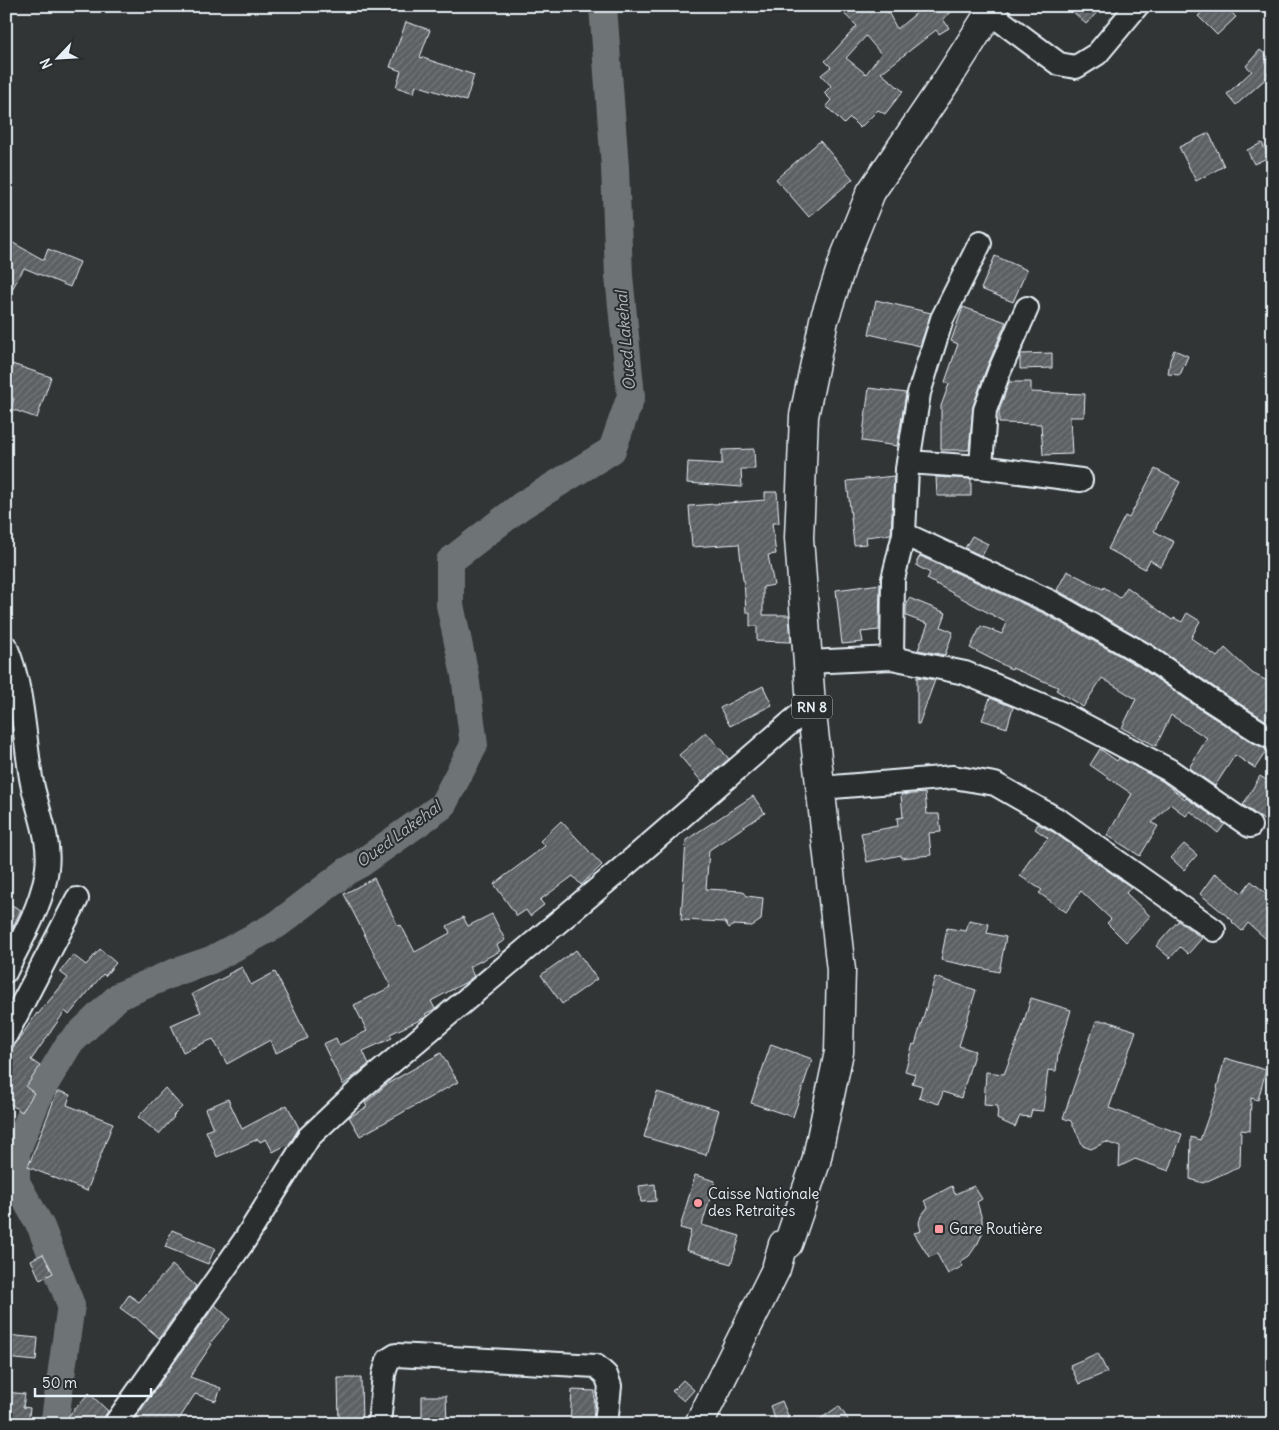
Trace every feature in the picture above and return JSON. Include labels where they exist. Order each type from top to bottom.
[{"type":"highway","name":"RN 8","points":[[699,1424],[776,1269],[783,1244],[788,1244],[816,1162],[839,1052],[840,970],[811,705],[799,538],[804,416],[824,320],[844,259],[871,192],[947,80],[992,9]]},
{"type":"street","points":[[992,9],[1058,64],[1076,67],[1097,54],[1137,6]]},
{"type":"street","points":[[892,658],[894,579],[904,534],[908,462],[919,393],[942,319],[980,244]]},
{"type":"street","points":[[981,466],[985,410],[999,372],[1027,308]]},
{"type":"street","points":[[908,462],[981,466],[1081,480]]},
{"type":"street","points":[[904,534],[1059,607],[1145,655],[1210,700],[1273,738]]},
{"type":"street","points":[[6,647],[12,662],[18,689],[32,780],[47,846],[47,867],[43,888],[29,926],[6,971]]},
{"type":"street","points":[[808,662],[892,658],[965,673],[1063,714],[1169,770],[1250,826]]},
{"type":"street","points":[[115,1424],[244,1241],[309,1137],[361,1088],[811,705]]},
{"type":"street","points":[[821,788],[953,777],[995,784],[1060,821],[1214,930]]},
{"type":"street","points":[[6,1035],[77,899]]},
{"type":"street","points":[[379,1424],[384,1374],[388,1360],[396,1354],[596,1366],[606,1375],[610,1386],[606,1424]]},
{"type":"building","points":[[836,6],[885,6],[897,29],[925,6],[959,6],[943,19],[949,28],[939,34],[936,30],[881,73],[903,91],[885,114],[878,110],[860,128],[850,118],[844,124],[826,106],[831,100],[824,93],[831,86],[821,75],[831,67],[825,61],[857,26]],"holes":[[[866,36],[881,54],[866,74],[846,58]]]},
{"type":"building","points":[[1067,6],[1103,6],[1086,24]]},
{"type":"building","points":[[1208,6],[1225,6],[1236,17],[1217,35],[1198,16]]},
{"type":"building","points":[[406,22],[430,30],[420,57],[474,75],[466,101],[416,85],[414,93],[396,87],[401,71],[390,67]]},
{"type":"building","points":[[1260,50],[1273,61],[1273,68],[1267,74],[1269,76],[1236,105],[1227,94],[1252,71],[1246,66]]},
{"type":"building","points":[[1209,133],[1224,166],[1196,181],[1179,147]]},
{"type":"building","points":[[820,141],[853,179],[809,217],[776,179]]},
{"type":"building","points":[[1262,143],[1269,157],[1254,164],[1247,150]]},
{"type":"building","points":[[6,239],[44,260],[48,249],[80,262],[70,287],[24,268],[6,300]]},
{"type":"building","points":[[995,256],[1027,270],[1013,302],[981,289]]},
{"type":"building","points":[[876,300],[931,313],[920,346],[869,334]]},
{"type":"building","points":[[963,307],[1006,322],[973,406],[969,450],[941,450],[941,406],[949,384],[945,382],[958,344],[951,341]]},
{"type":"building","points":[[1174,350],[1188,356],[1180,375],[1168,374]]},
{"type":"building","points":[[1052,353],[1052,368],[1020,369],[1021,354]]},
{"type":"building","points":[[6,362],[51,377],[37,418],[11,409],[14,399],[6,396]]},
{"type":"building","points":[[1009,382],[1031,382],[1031,392],[1085,394],[1084,417],[1070,417],[1072,454],[1043,455],[1041,424],[999,423],[999,411]]},
{"type":"building","points":[[869,388],[906,393],[897,446],[862,441]]},
{"type":"building","points":[[754,449],[755,469],[741,469],[742,487],[687,483],[688,462],[722,464],[722,450]]},
{"type":"building","points":[[1155,469],[1180,482],[1154,531],[1174,542],[1161,567],[1150,560],[1145,569],[1108,549],[1125,516],[1129,518]]},
{"type":"building","points":[[894,476],[891,534],[866,537],[867,544],[854,545],[847,481]]},
{"type":"building","points":[[936,477],[971,479],[971,496],[937,496]]},
{"type":"building","points":[[765,492],[777,492],[779,523],[772,523],[776,554],[768,555],[774,585],[763,587],[763,615],[789,615],[791,642],[757,641],[757,626],[750,626],[750,612],[746,612],[739,544],[692,547],[689,506],[765,500]]},
{"type":"building","points":[[972,536],[988,544],[982,556],[965,548]]},
{"type":"building","points":[[920,556],[1045,614],[1138,666],[1203,711],[1267,750],[1255,768],[1235,755],[1215,786],[1189,768],[1207,738],[1171,715],[1156,746],[1122,728],[1136,699],[1102,678],[1083,707],[1056,690],[1058,687],[1011,669],[970,648],[981,626],[1002,634],[1007,623],[927,579],[930,573],[917,566]]},
{"type":"building","points":[[1067,571],[1103,589],[1104,587],[1120,598],[1127,587],[1172,620],[1174,618],[1182,622],[1187,613],[1200,621],[1191,638],[1217,657],[1225,648],[1252,673],[1273,684],[1273,706],[1265,720],[1151,644],[1057,590]]},
{"type":"building","points":[[880,584],[879,630],[861,632],[863,642],[842,644],[836,590]]},
{"type":"building","points":[[909,598],[946,613],[941,627],[953,632],[945,655],[918,650],[928,624],[906,616]]},
{"type":"building","points":[[917,677],[935,680],[919,724],[917,724]]},
{"type":"building","points":[[763,686],[772,705],[730,726],[720,708]]},
{"type":"building","points":[[990,698],[1013,707],[1007,728],[982,720]]},
{"type":"building","points":[[706,732],[729,759],[702,782],[679,755]]},
{"type":"building","points":[[1100,749],[1117,761],[1119,758],[1162,781],[1185,799],[1225,824],[1218,833],[1190,811],[1186,816],[1170,804],[1152,823],[1158,826],[1140,856],[1107,835],[1132,794],[1090,765]]},
{"type":"building","points":[[1260,776],[1273,784],[1273,814],[1268,823],[1243,805]]},
{"type":"building","points":[[925,793],[927,814],[939,814],[941,832],[929,833],[931,855],[901,858],[901,855],[867,862],[861,833],[898,826],[897,818],[903,817],[901,795]]},
{"type":"building","points":[[753,796],[765,813],[709,850],[706,889],[743,891],[747,896],[763,898],[761,920],[752,926],[734,925],[729,928],[725,922],[681,920],[686,840]]},
{"type":"building","points":[[561,821],[602,865],[581,885],[573,876],[540,900],[544,905],[530,916],[526,910],[517,916],[494,884],[545,846],[540,841]]},
{"type":"building","points":[[1038,824],[1053,832],[1131,887],[1126,893],[1150,916],[1126,942],[1107,923],[1111,919],[1081,891],[1066,912],[1039,893],[1042,890],[1020,876],[1029,860],[1048,838],[1035,829]]},
{"type":"building","points":[[1184,844],[1197,855],[1184,870],[1171,858]]},
{"type":"building","points":[[1215,873],[1242,893],[1251,881],[1273,899],[1273,945],[1248,923],[1242,931],[1233,921],[1200,894]]},
{"type":"building","points":[[374,878],[398,926],[401,925],[415,952],[450,933],[447,926],[463,917],[468,926],[492,914],[505,940],[497,945],[500,951],[469,967],[474,976],[468,981],[431,1001],[435,1009],[425,1014],[427,1016],[390,1034],[392,1038],[363,1051],[369,1064],[343,1085],[323,1044],[336,1038],[339,1045],[367,1031],[354,1005],[391,987],[344,894]]},
{"type":"building","points":[[6,902],[21,910],[6,941]]},
{"type":"building","points":[[969,920],[989,924],[987,933],[1006,937],[999,972],[941,960],[947,928],[966,931]]},
{"type":"building","points":[[1178,921],[1202,938],[1188,954],[1180,947],[1170,958],[1156,946]]},
{"type":"building","points":[[100,949],[116,963],[105,976],[103,974],[69,1015],[65,1011],[31,1060],[40,1066],[26,1087],[34,1093],[22,1112],[6,1101],[6,1058],[37,1013],[68,978],[60,972],[73,955],[86,965]]},
{"type":"building","points":[[576,950],[597,979],[562,1004],[541,975]]},
{"type":"building","points":[[242,967],[251,985],[275,972],[308,1038],[276,1053],[270,1040],[227,1064],[213,1039],[183,1052],[171,1025],[201,1012],[192,994]]},
{"type":"building","points":[[935,977],[976,990],[959,1046],[975,1051],[961,1098],[943,1092],[939,1104],[919,1098],[922,1086],[912,1083],[915,1074],[905,1071],[913,1044],[915,1045]]},
{"type":"building","points":[[1031,998],[1071,1010],[1058,1054],[1056,1071],[1048,1070],[1043,1111],[1032,1110],[1030,1117],[1020,1116],[1015,1127],[997,1119],[998,1106],[984,1105],[986,1072],[1004,1074],[1021,1031]]},
{"type":"building","points":[[1096,1021],[1107,1021],[1136,1031],[1109,1108],[1182,1134],[1169,1171],[1135,1159],[1119,1167],[1120,1147],[1106,1142],[1091,1149],[1083,1146],[1071,1121],[1063,1118]]},
{"type":"building","points":[[771,1044],[812,1059],[793,1117],[751,1103]]},
{"type":"building","points":[[441,1053],[458,1082],[360,1136],[349,1117],[367,1107],[365,1103],[387,1084]]},
{"type":"building","points":[[1225,1058],[1266,1070],[1258,1100],[1251,1098],[1250,1131],[1241,1130],[1240,1166],[1203,1183],[1190,1179],[1191,1137],[1200,1140],[1218,1089]]},
{"type":"building","points":[[165,1088],[182,1107],[159,1134],[138,1117]]},
{"type":"building","points":[[57,1092],[70,1095],[67,1105],[113,1123],[87,1191],[28,1167]]},
{"type":"building","points":[[657,1092],[719,1110],[706,1155],[644,1137]]},
{"type":"building","points":[[228,1099],[242,1129],[287,1105],[299,1128],[290,1143],[273,1152],[266,1139],[260,1142],[258,1139],[217,1157],[206,1131],[213,1128],[205,1109]]},
{"type":"building","name":"Caisse Nationale des Retraites","points":[[695,1175],[715,1181],[702,1225],[740,1236],[731,1264],[686,1250],[691,1231],[680,1228]]},
{"type":"building","points":[[655,1184],[656,1201],[641,1202],[639,1186]]},
{"type":"building","points":[[952,1186],[955,1194],[974,1186],[982,1199],[977,1202],[982,1219],[982,1234],[969,1256],[960,1262],[963,1266],[948,1274],[937,1254],[929,1257],[914,1233],[921,1231],[919,1223],[921,1216],[928,1207],[924,1201]]},
{"type":"building","points":[[172,1230],[215,1248],[208,1264],[165,1247]]},
{"type":"building","points":[[43,1254],[53,1273],[40,1280],[31,1260]]},
{"type":"building","points":[[172,1265],[196,1286],[159,1338],[135,1317],[120,1308],[129,1295],[139,1302]]},
{"type":"building","points":[[215,1305],[230,1319],[210,1343],[212,1344],[190,1377],[221,1388],[216,1401],[195,1394],[176,1424],[131,1424]]},
{"type":"building","points":[[6,1335],[38,1338],[36,1361],[6,1358]]},
{"type":"building","points":[[1098,1353],[1107,1372],[1079,1384],[1070,1365]]},
{"type":"building","points":[[338,1378],[361,1378],[362,1424],[339,1424]]},
{"type":"building","points":[[683,1380],[694,1390],[684,1401],[672,1391]]},
{"type":"building","points":[[572,1390],[595,1391],[593,1424],[570,1424]]},
{"type":"building","points":[[6,1392],[25,1394],[23,1407],[30,1408],[28,1424],[6,1424]]},
{"type":"building","points":[[89,1393],[108,1411],[102,1424],[61,1424]]},
{"type":"building","points":[[422,1396],[446,1396],[447,1424],[422,1424]]},
{"type":"building","points":[[782,1401],[789,1418],[777,1423],[770,1406]]},
{"type":"building","points":[[839,1406],[851,1424],[813,1424]]},
{"type":"waterway","name":"Oued Lakehal","points":[[52,1424],[55,1419],[71,1305],[41,1227],[16,1182],[16,1152],[40,1092],[69,1044],[119,996],[173,973],[211,960],[278,924],[347,871],[360,864],[442,806],[474,745],[465,675],[450,605],[450,561],[521,506],[612,450],[631,396],[619,276],[615,167],[603,6]]},
{"type":"place","name":"Caisse Nationale des Retraites","points":[[698,1203]]},
{"type":"place","name":"Gare Routière","points":[[939,1229]]}]
